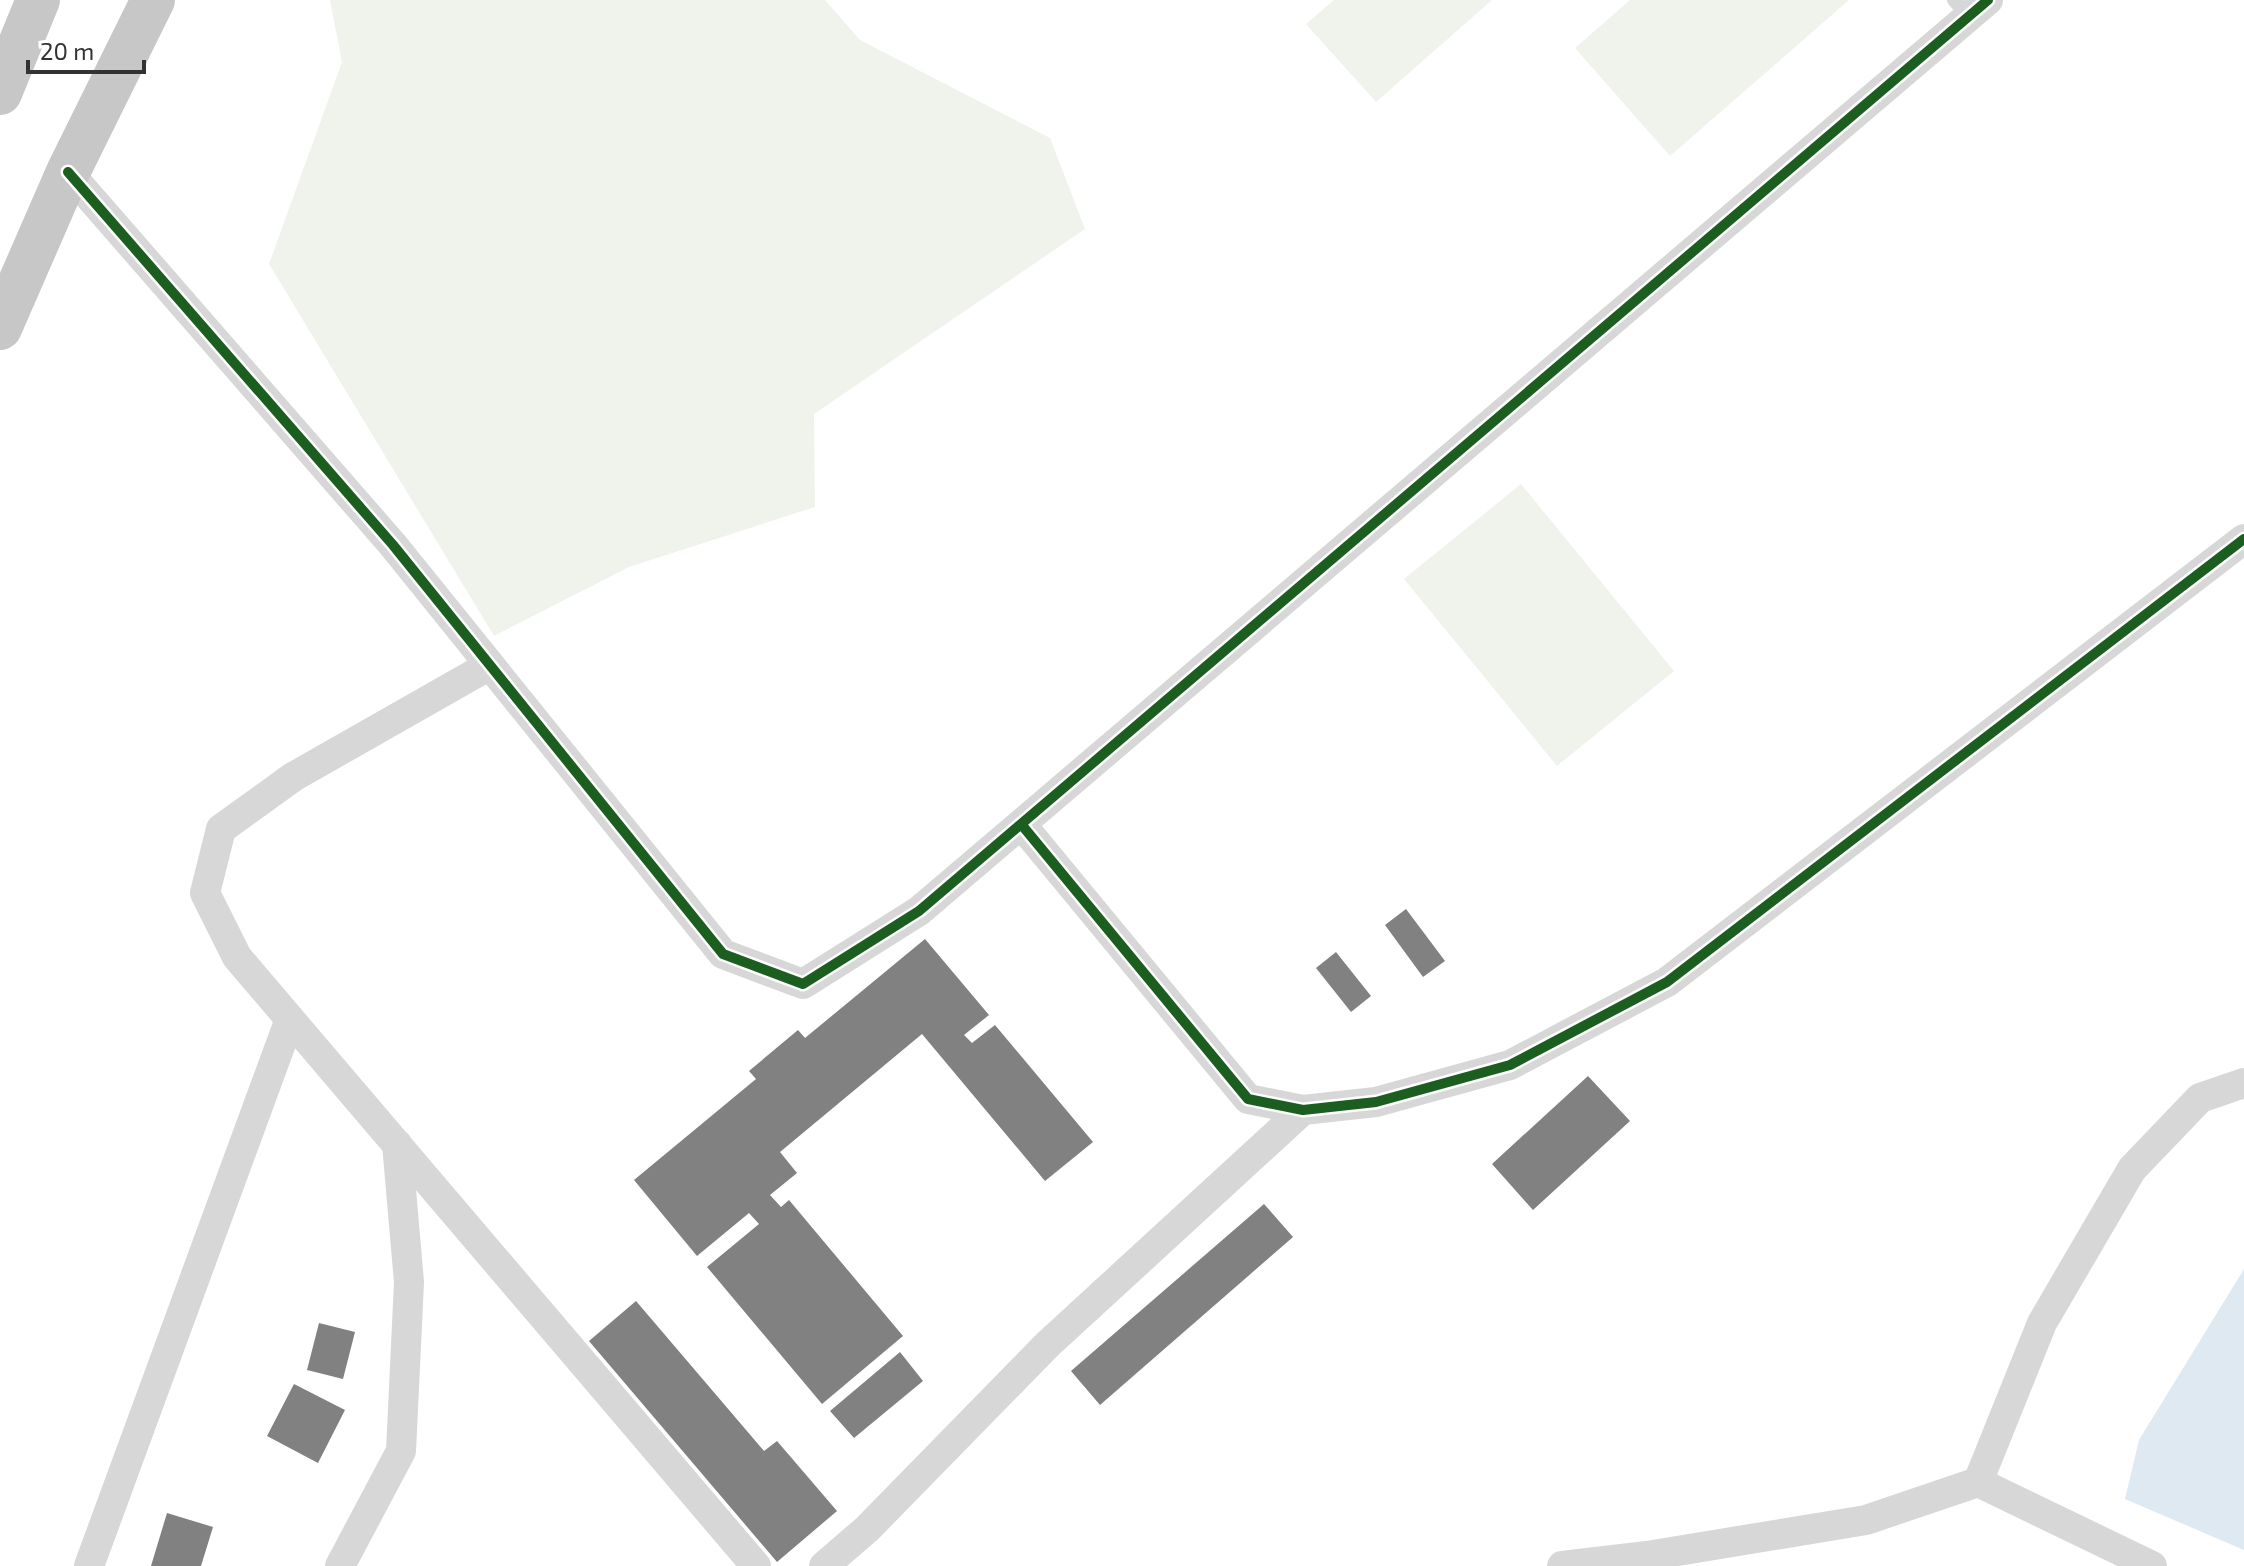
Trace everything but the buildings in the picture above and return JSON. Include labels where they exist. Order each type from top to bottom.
[{"type":"highway","points":[[0,93],[38,0]]},
{"type":"highway","points":[[0,328],[68,172],[153,0]]},
{"type":"street","points":[[68,172],[393,545],[723,954],[803,984],[919,911],[1970,5]]},
{"type":"street","points":[[1021,824],[1248,1099],[1303,1110],[1376,1102],[1510,1065],[1667,982],[2244,539]]},
{"type":"street","points":[[490,665],[293,777],[221,829],[205,893],[237,957],[756,1566]]},
{"type":"street","points":[[89,1566],[290,1019]]},
{"type":"street","points":[[1978,1482],[2042,1323],[2132,1169],[2200,1098],[2244,1083]]},
{"type":"street","points":[[824,1566],[867,1529],[1047,1345],[1303,1110]]},
{"type":"street","points":[[340,1566],[401,1451],[409,1282],[397,1144]]},
{"type":"street","points":[[1562,1566],[1647,1556],[1866,1520],[1978,1482],[2152,1566]]},
{"type":"shaded area","points":[[330,0],[825,0],[860,40],[1050,138],[1085,229],[814,414],[815,507],[629,567],[494,636],[269,264],[342,62]]},
{"type":"shaded area","points":[[1334,0],[1492,0],[1376,102],[1306,24]]},
{"type":"shaded area","points":[[1630,0],[1849,0],[1670,156],[1575,48]]},
{"type":"shaded area","points":[[1521,484],[1674,671],[1557,766],[1404,579]]},
{"type":"shaded area","points":[[2244,1269],[2244,1550],[2125,1499],[2139,1440]]},
{"type":"cycle path","points":[[68,172],[393,545],[723,954],[803,984],[919,911],[1988,0]]},
{"type":"cycle path","points":[[1021,824],[1248,1099],[1303,1110],[1376,1102],[1510,1065],[1667,982],[2244,539]]}]
